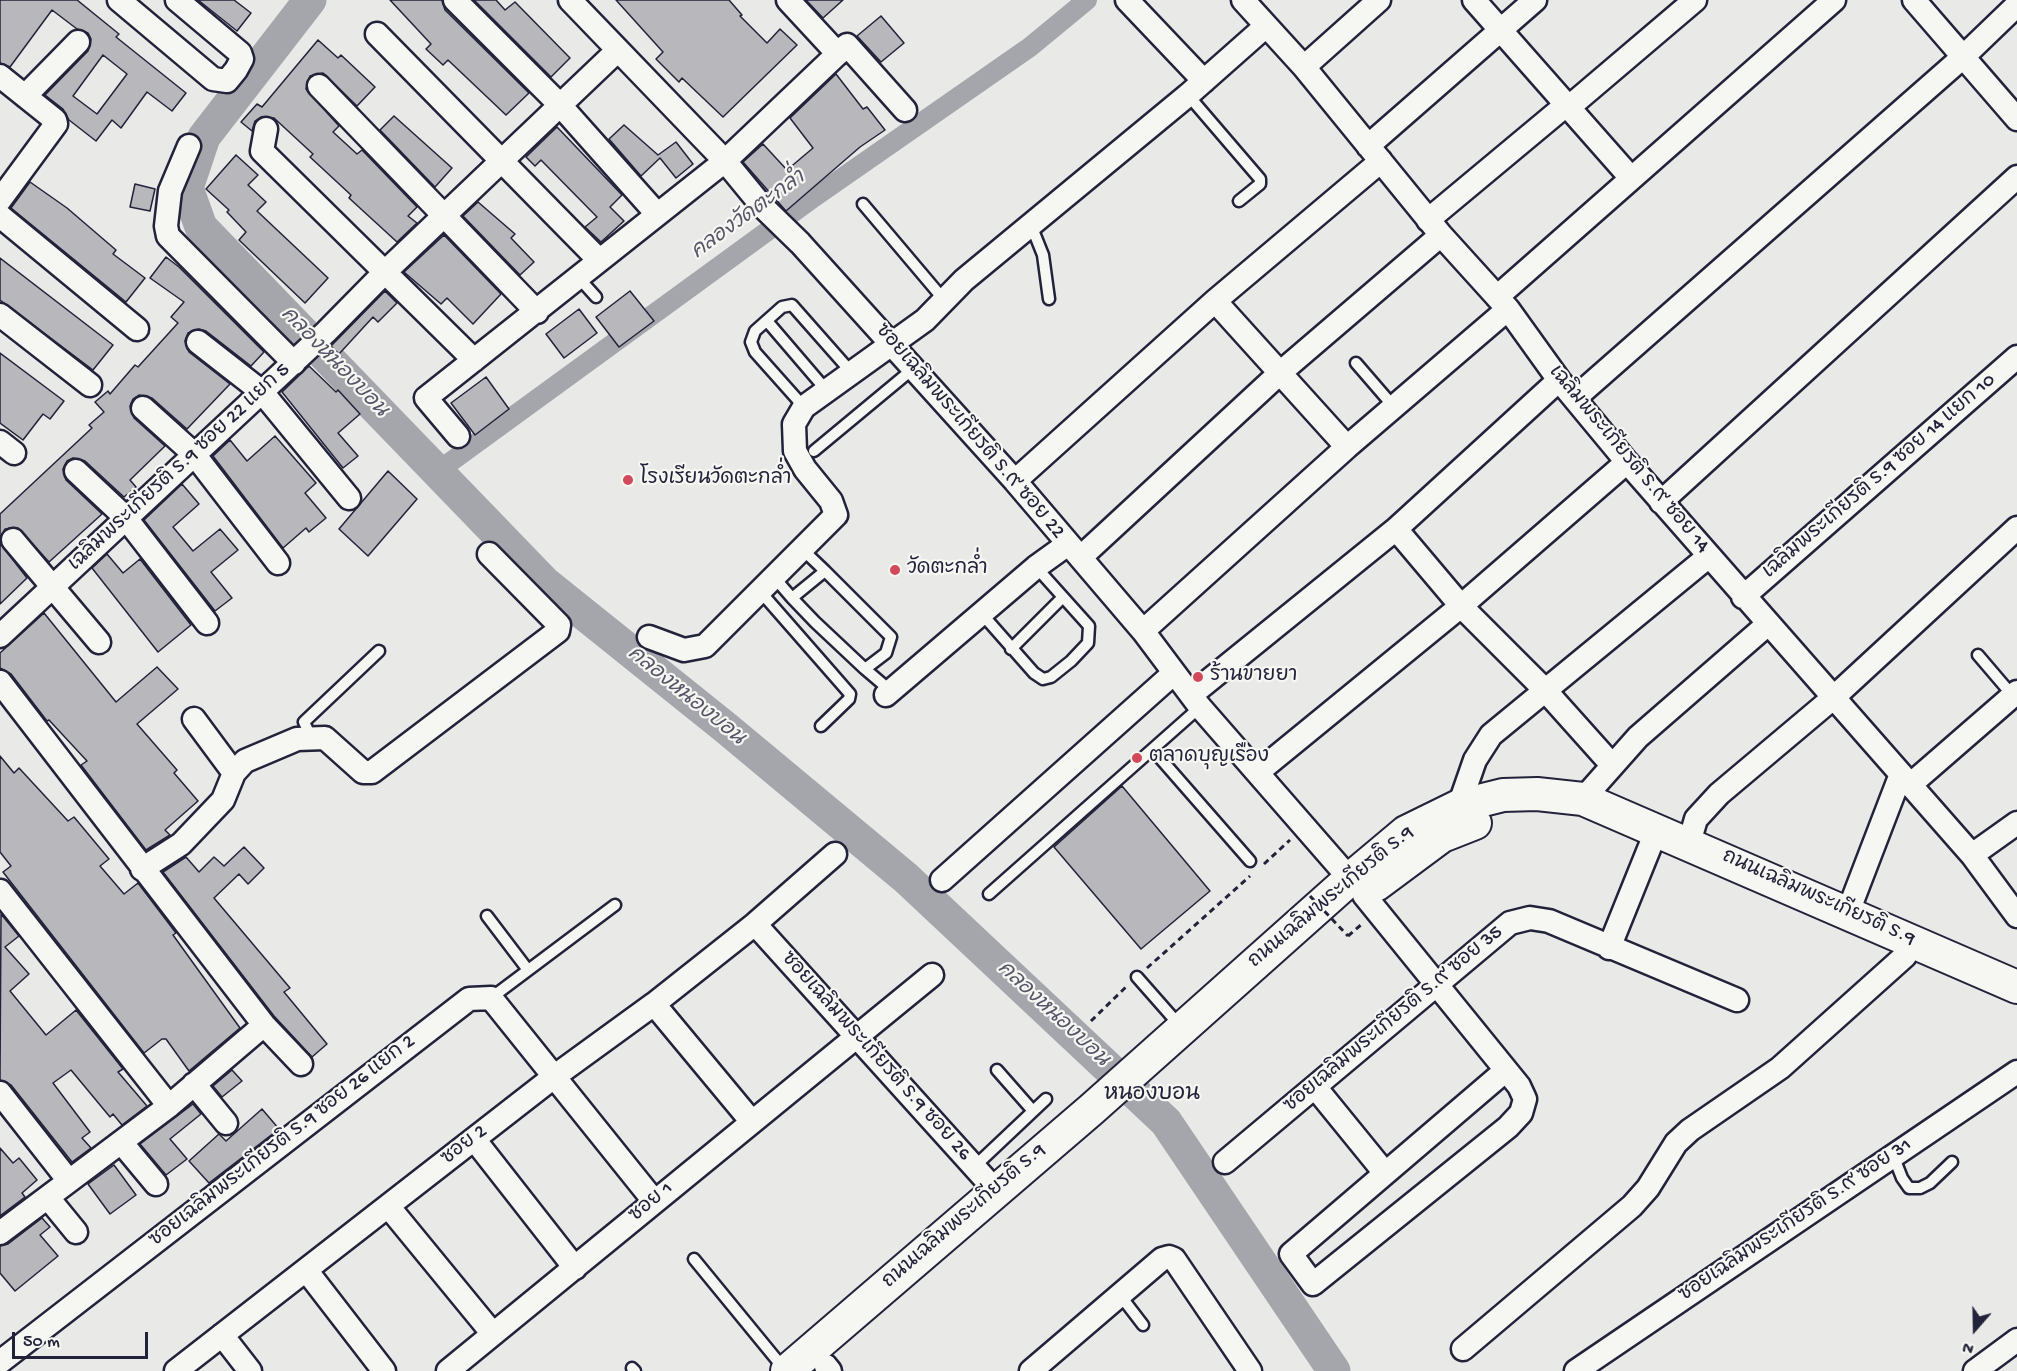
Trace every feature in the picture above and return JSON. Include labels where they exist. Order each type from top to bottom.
[{"type":"main road","name":"ถนนเฉลิมพระเกียรติ ร.9","points":[[1141,1077],[1181,1027],[1359,899],[1406,832],[1459,806],[1503,795],[1537,794],[1583,799],[2017,987]]},
{"type":"main road","name":"ถนนเฉลิมพระเกียรติ ร.9","points":[[825,1369],[1141,1077],[1408,860],[1442,836],[1484,820],[1539,810],[1585,819],[1651,844],[2017,1006]]},
{"type":"main road","name":"ถนนเฉลิมพระเกียรติ ร.9","points":[[787,1371],[996,1191],[1106,1109]]},
{"type":"street","points":[[131,4],[213,79],[221,82],[227,81],[242,59],[240,53],[177,0]]},
{"type":"street","points":[[455,0],[560,105],[657,214]]},
{"type":"street","name":"ซอยเฉลิมพระเกียรติ ร.๙ ซอย 22","points":[[570,0],[725,161],[762,206],[801,243],[1015,481],[1143,631],[1196,701],[1305,827],[1359,899],[1438,986],[1525,1099],[1521,1113],[1508,1127],[1313,1284],[1291,1254],[1385,1173]]},
{"type":"street","points":[[788,0],[838,54]]},
{"type":"street","points":[[1127,0],[1196,88]]},
{"type":"street","name":"เฉลิมพระเกียรติ ร.๙ ซอย 14","points":[[1243,0],[1304,67],[1435,227],[1503,303],[1559,380],[1661,502],[1972,855],[2017,916]]},
{"type":"street","points":[[1304,67],[1379,0]]},
{"type":"street","points":[[1474,0],[1631,178]]},
{"type":"street","points":[[1015,481],[1215,301],[1374,153],[1500,30],[1535,0]]},
{"type":"street","points":[[889,694],[1036,567],[1075,551],[1281,372],[1567,106],[1695,0]]},
{"type":"street","points":[[1143,631],[1394,407],[1631,178],[1834,0]]},
{"type":"street","points":[[1914,0],[2017,119]]},
{"type":"street","points":[[1575,398],[1963,57],[2017,5]]},
{"type":"street","points":[[649,638],[684,650],[705,646],[766,583],[835,518],[837,512],[805,469],[795,451],[794,424],[804,407],[925,320],[964,280],[1196,88],[1266,26]]},
{"type":"street","points":[[377,34],[599,260]]},
{"type":"street","points":[[25,96],[78,42]]},
{"type":"street","points":[[458,436],[426,398],[725,161],[847,45],[904,110]]},
{"type":"street","name":"เฉลิมพระเกียรติ ร.9 ซอย 22 แยก 5","points":[[0,636],[326,332],[618,50]]},
{"type":"street","points":[[0,76],[55,120],[56,128],[0,201]]},
{"type":"street","points":[[319,86],[537,312]]},
{"type":"street","points":[[266,129],[262,151],[474,360]]},
{"type":"street","points":[[189,146],[170,191],[166,226],[168,236],[296,359]]},
{"type":"street","points":[[1661,502],[2017,177]]},
{"type":"street","points":[[0,216],[137,329]]},
{"type":"street","points":[[1215,301],[1347,447]]},
{"type":"street","points":[[0,315],[90,385]]},
{"type":"street","points":[[198,342],[262,392],[349,498]]},
{"type":"street","name":"เฉลิมพระเกียรติ ร.9 ซอย 14 แยก 10","points":[[1743,597],[2017,357]]},
{"type":"street","points":[[1196,701],[1396,529],[1559,380]]},
{"type":"street","points":[[143,408],[194,454],[278,563]]},
{"type":"street","points":[[1258,772],[1461,606],[1627,462]]},
{"type":"street","points":[[76,471],[125,517],[207,623]]},
{"type":"street","points":[[1689,843],[1696,819],[1719,794],[1833,698],[2017,528]]},
{"type":"street","points":[[1396,529],[1461,606],[1544,689],[1612,765]]},
{"type":"street","points":[[13,540],[99,642]]},
{"type":"street","points":[[142,869],[181,844],[223,800],[234,773],[245,761],[311,736],[325,738],[363,772],[372,772],[558,631],[559,625],[489,554]]},
{"type":"street","points":[[1459,806],[1475,760],[1491,735],[1544,689],[1709,556]]},
{"type":"street","points":[[1583,799],[1638,737],[1768,624]]},
{"type":"street","points":[[942,880],[1174,674]]},
{"type":"street","points":[[0,682],[264,1025],[301,1064]]},
{"type":"street","points":[[1848,912],[1905,779],[2015,694]]},
{"type":"street","points":[[194,719],[234,773]]},
{"type":"street","points":[[1972,855],[2017,823]]},
{"type":"street","points":[[1609,948],[1651,844]]},
{"type":"street","name":"ซอย 2","points":[[176,1371],[555,1076],[654,1004],[755,924],[835,854]]},
{"type":"street","points":[[0,891],[169,1106]]},
{"type":"street","name":"ซอยเฉลิมพระเกียรติ ร.๙ ซอย 35","points":[[1225,1162],[1510,924],[1530,918],[1549,921],[1737,1000]]},
{"type":"street","name":"ซอยเฉลิมพระเกียรติ ร.9 ซอย 26","points":[[755,924],[996,1191]]},
{"type":"street","points":[[1463,1349],[1632,1206],[1648,1188],[1676,1143],[1690,1130],[1780,1068],[1905,956]]},
{"type":"street","name":"ซอย 1","points":[[448,1371],[932,975]]},
{"type":"street","points":[[491,998],[654,1201]]},
{"type":"street","name":"ซอยเฉลิมพระเกียรติ ร.9 ซอย 26 แยก 2","points":[[0,1362],[469,999],[491,998]]},
{"type":"street","points":[[654,1004],[752,1122]]},
{"type":"street","points":[[0,1233],[49,1199],[69,1181],[169,1106],[264,1025]]},
{"type":"street","points":[[1315,1087],[1385,1173],[1505,1071]]},
{"type":"street","name":"ซอยเฉลิมพระเกียรติ ร.๙ ซอย 31","points":[[1576,1371],[2017,1072]]},
{"type":"street","points":[[194,1084],[226,1123]]},
{"type":"street","points":[[0,1093],[69,1181]]},
{"type":"street","points":[[474,1139],[575,1268]]},
{"type":"street","points":[[121,1142],[156,1184]]},
{"type":"street","points":[[49,1199],[76,1232]]},
{"type":"street","points":[[388,1206],[493,1334]]},
{"type":"street","points":[[1031,1371],[1162,1259],[1169,1257],[1174,1259],[1240,1367]]},
{"type":"street","points":[[306,1270],[384,1371]]},
{"type":"street","points":[[222,1335],[250,1371]]},
{"type":"street","points":[[1975,1371],[2017,1340]]},
{"type":"lane","points":[[1196,88],[1260,179],[1260,184],[1239,201]]},
{"type":"lane","points":[[863,204],[945,301]]},
{"type":"lane","points":[[1031,225],[1043,255],[1049,299]]},
{"type":"lane","points":[[578,277],[596,297]]},
{"type":"lane","points":[[804,407],[752,348],[751,337],[782,307],[792,305],[852,373]]},
{"type":"lane","points":[[767,321],[827,391]]},
{"type":"lane","points":[[1356,363],[1394,407]]},
{"type":"lane","points":[[814,451],[914,368]]},
{"type":"lane","points":[[802,549],[891,638],[886,652],[865,669]]},
{"type":"lane","points":[[982,614],[1011,649],[1043,679],[1051,677],[1071,661],[1088,643],[1089,626],[1036,567]]},
{"type":"lane","points":[[792,598],[825,571]]},
{"type":"lane","points":[[766,583],[792,598],[889,694]]},
{"type":"lane","points":[[766,583],[850,694],[849,699],[821,726]]},
{"type":"lane","points":[[1011,649],[1063,597]]},
{"type":"lane","points":[[311,736],[304,723],[379,651]]},
{"type":"lane","points":[[1978,655],[2015,694]]},
{"type":"lane","points":[[989,894],[1153,750],[1196,701]]},
{"type":"lane","points":[[1153,750],[1250,861]]},
{"type":"lane","points":[[491,998],[615,905]]},
{"type":"lane","points":[[487,916],[528,970]]},
{"type":"lane","points":[[1137,976],[1181,1027]]},
{"type":"lane","points":[[997,1070],[1033,1111]]},
{"type":"lane","points":[[974,1167],[1046,1099]]},
{"type":"lane","points":[[1893,1155],[1902,1178],[1909,1188],[1920,1188],[1930,1183],[1952,1162]]},
{"type":"lane","points":[[694,1259],[787,1371]]},
{"type":"lane","points":[[1120,1295],[1143,1325]]},
{"type":"path","points":[[1261,866],[1305,827]]},
{"type":"path","points":[[1091,1021],[1137,976],[1252,874]]},
{"type":"path","points":[[1310,896],[1348,936],[1359,899]]},
{"type":"building","points":[[0,0],[77,0],[119,34],[116,37],[186,93],[172,111],[147,92],[121,128],[112,120],[96,141],[69,120],[63,109],[45,95],[88,51],[91,39],[88,33],[77,29],[52,10],[10,67],[0,63]],"holes":[[[103,55],[127,74],[97,114],[73,96]]]},
{"type":"building","points":[[198,0],[234,0],[251,13],[237,31]]},
{"type":"building","points":[[390,0],[442,0],[445,10],[529,93],[506,115],[448,60],[443,65],[426,49],[431,44]]},
{"type":"building","points":[[474,0],[496,0],[505,10],[515,2],[570,58],[551,77]]},
{"type":"building","points":[[616,0],[729,0],[742,15],[740,16],[767,43],[780,29],[797,45],[723,117],[682,78],[679,82],[656,59],[663,52]]},
{"type":"building","points":[[806,0],[843,0],[823,18]]},
{"type":"building","points":[[881,16],[904,43],[881,62],[857,36]]},
{"type":"building","points":[[318,40],[338,58],[341,55],[375,87],[357,106],[323,73],[310,76],[306,89],[339,126],[333,132],[357,154],[362,150],[417,207],[408,216],[417,223],[397,242],[349,198],[351,195],[310,157],[313,154],[274,118],[261,117],[255,121],[252,131],[241,122],[257,104],[262,107]]},
{"type":"building","points":[[836,74],[863,109],[867,107],[885,130],[860,147],[786,211],[743,162],[763,144],[787,170],[813,148],[790,118]]},
{"type":"building","points":[[394,116],[452,168],[435,187],[380,130]]},
{"type":"building","points":[[624,125],[658,155],[676,142],[693,164],[676,178],[660,158],[641,176],[609,139]]},
{"type":"building","points":[[557,127],[622,195],[610,207],[624,221],[601,242],[585,227],[597,217],[541,160],[535,166],[526,157]]},
{"type":"building","points":[[236,155],[258,175],[248,185],[266,202],[257,211],[328,278],[305,303],[239,240],[246,232],[227,212],[229,210],[206,189]]},
{"type":"building","points":[[30,182],[67,208],[116,250],[113,254],[145,278],[126,302],[11,208]]},
{"type":"building","points":[[135,184],[155,189],[150,211],[130,207]]},
{"type":"building","points":[[478,202],[515,234],[511,238],[534,262],[520,275],[463,216]]},
{"type":"building","points":[[444,235],[501,294],[473,324],[447,298],[441,304],[404,272]]},
{"type":"building","points":[[166,257],[179,267],[264,352],[251,366],[206,331],[199,329],[188,333],[185,341],[189,352],[230,384],[187,429],[152,398],[139,395],[133,399],[130,406],[134,418],[165,446],[130,480],[136,487],[124,497],[85,461],[73,458],[67,461],[63,469],[66,480],[102,514],[49,562],[18,528],[5,529],[0,538],[0,514],[92,428],[89,425],[104,412],[95,402],[108,391],[110,394],[135,365],[138,367],[178,323],[171,317],[184,302],[150,278]]},
{"type":"building","points":[[0,258],[113,345],[93,370],[0,300]]},
{"type":"building","points":[[385,291],[397,303],[378,322],[373,317],[339,354],[331,346]]},
{"type":"building","points":[[630,291],[654,321],[619,347],[596,317]]},
{"type":"building","points":[[579,309],[597,333],[564,358],[546,334]]},
{"type":"building","points":[[0,353],[64,401],[50,419],[43,414],[23,440],[0,423]]},
{"type":"building","points":[[309,366],[336,392],[338,390],[360,414],[338,433],[358,456],[343,468],[282,392]]},
{"type":"building","points":[[486,377],[509,409],[475,435],[451,403]]},
{"type":"building","points":[[275,436],[316,483],[305,493],[326,518],[309,532],[306,528],[283,548],[213,456],[230,440],[247,461]]},
{"type":"building","points":[[388,471],[417,499],[368,556],[339,529]]},
{"type":"building","points":[[182,484],[199,504],[173,527],[193,551],[220,529],[238,550],[211,572],[232,598],[215,611],[144,520]]},
{"type":"building","points":[[0,543],[27,578],[0,604]]},
{"type":"building","points":[[107,554],[123,573],[140,559],[191,625],[158,652],[92,568]]},
{"type":"building","points":[[44,613],[116,702],[157,667],[178,689],[137,724],[177,770],[174,773],[198,801],[165,830],[170,835],[146,850],[81,765],[87,761],[49,720],[47,721],[11,674],[0,668],[0,653]]},
{"type":"building","points":[[0,756],[14,773],[19,768],[68,821],[74,817],[109,859],[100,866],[124,894],[138,883],[176,933],[173,935],[240,1028],[189,1071],[166,1039],[162,1039],[144,1053],[3,872],[11,866],[0,852]]},
{"type":"building","points":[[1122,786],[1210,891],[1141,949],[1054,847]]},
{"type":"building","points":[[244,847],[264,868],[248,884],[239,874],[214,898],[290,988],[284,992],[327,1044],[312,1057],[274,1016],[163,872],[186,857],[199,872],[214,857],[224,866]]},
{"type":"building","points":[[1,914],[19,936],[5,947],[29,974],[10,991],[46,1035],[76,1010],[123,1069],[118,1072],[147,1106],[122,1125],[113,1114],[110,1117],[71,1070],[53,1083],[90,1132],[82,1138],[91,1148],[72,1162],[11,1085],[0,1080]]},
{"type":"building","points":[[232,1070],[242,1081],[222,1097],[213,1086]]},
{"type":"building","points":[[193,1104],[201,1114],[170,1139],[187,1159],[166,1175],[140,1144]]},
{"type":"building","points":[[262,1109],[279,1129],[209,1183],[189,1161],[219,1134],[226,1141]]},
{"type":"building","points":[[0,1148],[13,1163],[19,1158],[37,1180],[22,1193],[25,1197],[0,1216]]},
{"type":"building","points":[[114,1165],[136,1195],[110,1214],[88,1184]]},
{"type":"building","points":[[42,1218],[50,1227],[40,1235],[58,1256],[15,1291],[0,1273],[0,1246],[8,1244]]},
{"type":"waterway","name":"คลองหนองบอน","points":[[310,0],[204,137],[187,188],[201,227],[544,582],[726,728],[906,878],[1166,1122],[1334,1371]]},
{"type":"waterway","name":"คลองวัดตะกล่ำ","points":[[438,471],[813,198],[1030,47],[1087,0]]},
{"type":"place","name":"โรงเรียนวัดตะกล่ำ","points":[[628,480]]},
{"type":"place","name":"วัดตะกล่ำ","points":[[895,570]]},
{"type":"place","name":"ร้านขายยา","points":[[1198,677]]},
{"type":"place","name":"ตลาดบุญเรือง","points":[[1137,758]]},
{"type":"district","name":"หนองบอน","points":[[1152,1096]]}]
